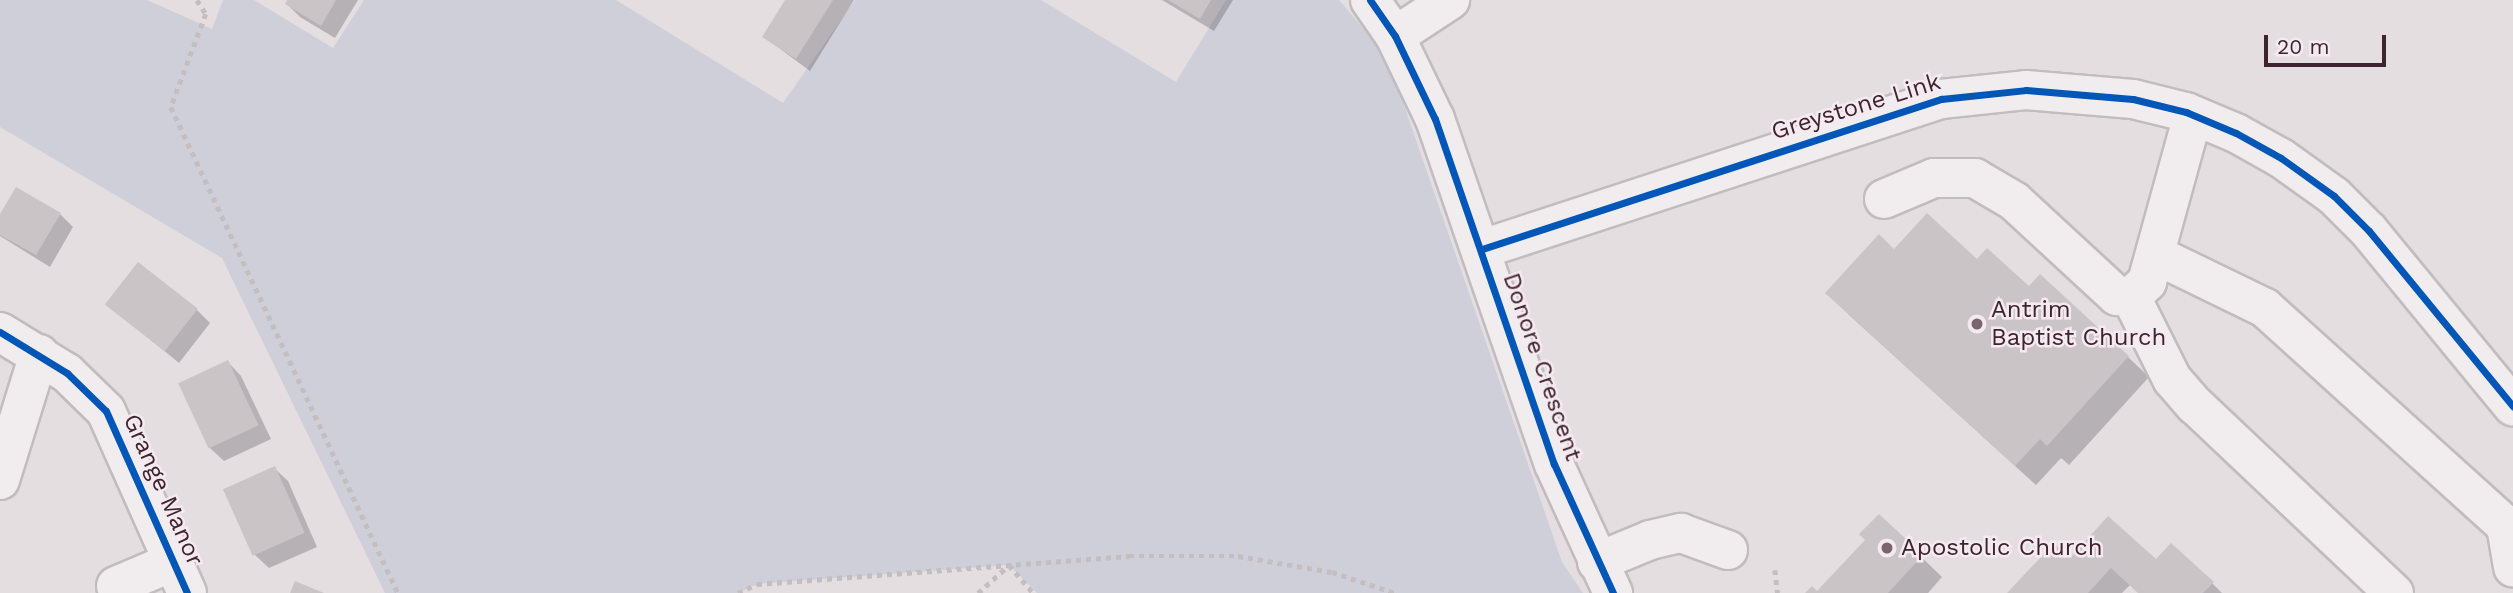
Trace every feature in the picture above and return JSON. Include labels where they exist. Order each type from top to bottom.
[{"type":"street","name":"Donore Crescent","points":[[1370,0],[1395,36],[1435,118],[1554,464],[1605,578]]},
{"type":"street","points":[[1395,36],[1450,0]]},
{"type":"street","name":"Greystone Link","points":[[1482,249],[1941,99],[1984,92],[2082,92],[2193,115],[2281,158],[2334,197],[2369,231],[2513,406]]},
{"type":"street","points":[[1884,199],[1934,177],[1975,178],[2014,201],[2117,296],[2131,297],[2147,282],[2193,115]]},
{"type":"street","points":[[2155,255],[2264,308],[2505,526],[2513,567]]},
{"type":"street","points":[[2131,297],[2172,379],[2195,405],[2394,593]]},
{"type":"street","name":"Grange Manor","points":[[0,332],[39,354],[91,392],[106,411],[181,577],[116,586]]},
{"type":"street","points":[[0,480],[39,354]]},
{"type":"street","points":[[1605,578],[1650,540],[1681,533],[1728,550]]},
{"type":"street","points":[[2507,593],[2513,579]]},
{"type":"path","points":[[197,0],[206,14],[171,107],[398,593]]},
{"type":"path","points":[[738,593],[743,588],[1129,556],[1238,556],[1332,572],[1395,593]]},
{"type":"path","points":[[978,593],[1009,565]]},
{"type":"path","points":[[1009,565],[1033,593]]},
{"type":"path","points":[[1775,570],[1778,593]]},
{"type":"path","points":[[743,588],[748,593]]},
{"type":"shaded area","points":[[0,0],[147,0],[212,29],[223,0],[254,0],[333,48],[364,0],[616,0],[783,103],[855,0],[1041,0],[1176,82],[1226,0],[1339,0],[1387,56],[1562,562],[1583,593],[1037,593],[1009,565],[757,584],[738,593],[385,593],[222,258],[0,127]]},
{"type":"building","points":[[287,0],[336,0],[321,26],[285,4]]},
{"type":"building","points":[[785,0],[833,0],[796,59],[762,37]]},
{"type":"building","points":[[1168,0],[1211,0],[1200,19]]},
{"type":"building","points":[[16,187],[61,213],[36,255],[0,235],[0,214]]},
{"type":"building","name":"Antrim Baptist Church","points":[[1927,213],[1977,259],[1987,248],[2029,286],[2040,274],[2129,356],[2047,446],[2040,439],[2015,466],[1825,293],[1879,234],[1894,249]]},
{"type":"building","points":[[138,262],[198,309],[165,351],[105,305]]},
{"type":"building","points":[[228,360],[258,425],[209,448],[178,383]]},
{"type":"building","points":[[275,466],[305,533],[253,556],[223,489]]},
{"type":"building","name":"Apostolic Church","points":[[1879,514],[1923,555],[1888,593],[1805,593],[1812,586],[1817,591],[1865,540],[1859,534]]},
{"type":"building","points":[[2108,516],[2156,559],[2171,543],[2214,582],[2203,593],[2138,593],[2111,568],[2088,593],[2007,593],[2054,543],[2070,558]]},
{"type":"building","points":[[295,581],[324,593],[290,593]]},
{"type":"cycle path","points":[[1370,0],[1395,36],[1435,119],[1554,464],[1613,593]]},
{"type":"cycle path","points":[[1482,249],[1941,99],[2026,90],[2133,99],[2186,112],[2236,133],[2281,158],[2334,196],[2369,231],[2513,406]]},
{"type":"cycle path","points":[[0,332],[67,373],[106,411],[187,593]]},
{"type":"place","name":"Antrim Baptist Church","points":[[1977,324]]},
{"type":"place","name":"Apostolic Church","points":[[1887,548]]}]
